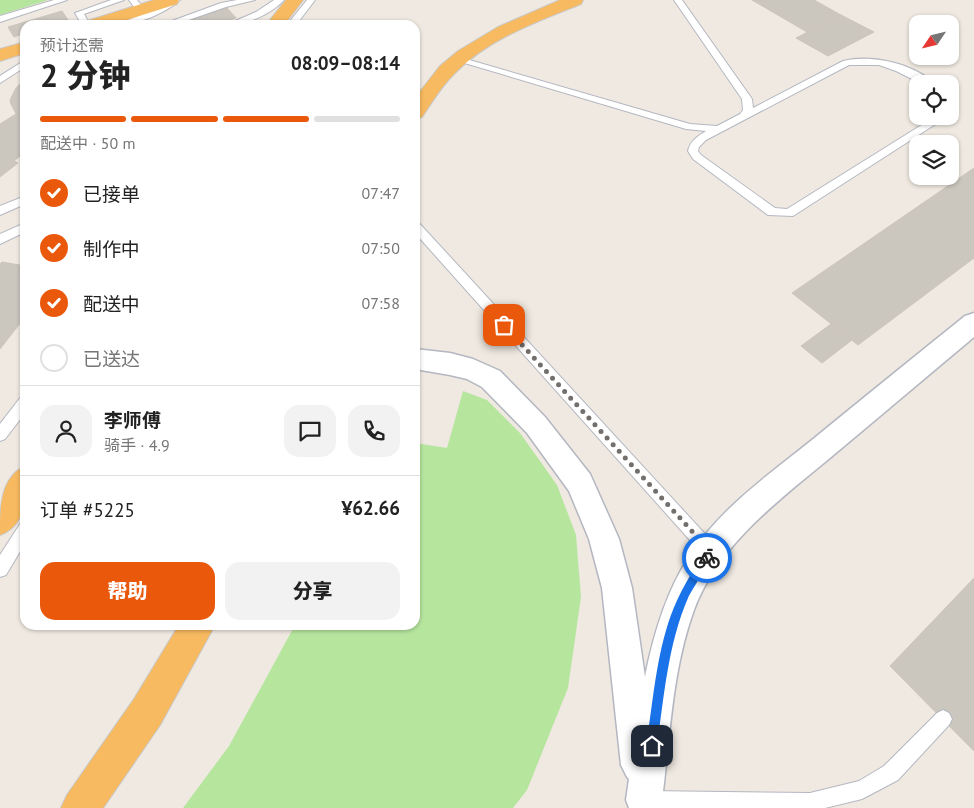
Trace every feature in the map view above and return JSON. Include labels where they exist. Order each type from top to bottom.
[{"type":"highway","points":[[117,20],[137,5],[171,0]]},
{"type":"highway","points":[[279,20],[295,0]]},
{"type":"highway","points":[[420,105],[432,86],[456,59],[480,43],[512,26],[575,0]]},
{"type":"highway","points":[[0,55],[20,49]]},
{"type":"highway","points":[[0,520],[20,488]]},
{"type":"highway","points":[[80,808],[147,712],[195,630]]},
{"type":"street","points":[[644,805],[662,675],[676,616],[690,582],[711,552],[742,517],[772,489],[974,323]]},
{"type":"street","points":[[420,360],[450,364],[473,370],[491,379],[536,425],[580,483],[604,539],[617,588],[644,805]]},
{"type":"lane","points":[[0,19],[63,0]]},
{"type":"lane","points":[[83,20],[79,13],[120,0]]},
{"type":"lane","points":[[127,20],[146,16],[176,0]]},
{"type":"lane","points":[[180,20],[224,5],[251,0]]},
{"type":"lane","points":[[249,20],[256,0]]},
{"type":"lane","points":[[251,20],[280,0]]},
{"type":"lane","points":[[295,20],[311,0]]},
{"type":"lane","points":[[678,0],[747,99],[748,110],[744,116]]},
{"type":"lane","points":[[196,20],[224,5]]},
{"type":"lane","points":[[0,51],[20,48]]},
{"type":"lane","points":[[456,59],[690,127],[720,129]]},
{"type":"lane","points":[[914,75],[884,62],[854,61],[839,66],[697,142],[693,151],[697,157],[772,212],[790,213],[929,125]]},
{"type":"lane","points":[[0,82],[20,67]]},
{"type":"lane","points":[[0,82],[20,76]]},
{"type":"lane","points":[[0,211],[20,202]]},
{"type":"lane","points":[[0,240],[20,229]]},
{"type":"lane","points":[[420,232],[711,552]]},
{"type":"lane","points":[[0,435],[20,409]]},
{"type":"lane","points":[[0,569],[20,538]]},
{"type":"lane","points":[[644,805],[810,802],[862,790],[891,773],[943,719]]},
{"type":"green space","points":[[0,0],[48,0],[0,15]]},
{"type":"green space","points":[[463,391],[487,400],[520,433],[557,485],[576,535],[581,597],[568,688],[527,790],[513,808],[183,808],[229,746],[292,630],[420,630],[420,444],[447,448]]},
{"type":"building","points":[[752,0],[814,0],[841,15],[807,32]]},
{"type":"building","points":[[227,8],[236,18],[230,20],[191,20]]},
{"type":"building","points":[[62,11],[68,20],[32,20]]},
{"type":"building","points":[[841,15],[874,32],[828,56],[796,38]]},
{"type":"building","points":[[20,23],[20,35],[14,37],[8,27]]},
{"type":"building","points":[[20,84],[20,121],[10,100]]},
{"type":"building","points":[[16,114],[20,122],[20,156],[14,161],[18,163],[0,177],[0,124]]},
{"type":"building","points":[[974,168],[974,258],[858,345],[792,293],[949,185],[959,185],[959,178]]},
{"type":"building","points":[[2,262],[20,265],[20,323],[0,349],[0,264]]},
{"type":"building","points":[[831,324],[852,340],[822,363],[801,346]]},
{"type":"building","points":[[974,578],[974,751],[890,666]]},
{"type":"way so far","points":[[504,325],[711,552],[707,558]]},
{"type":"route","points":[[652,746],[662,675],[676,616],[690,582],[707,558]]}]
